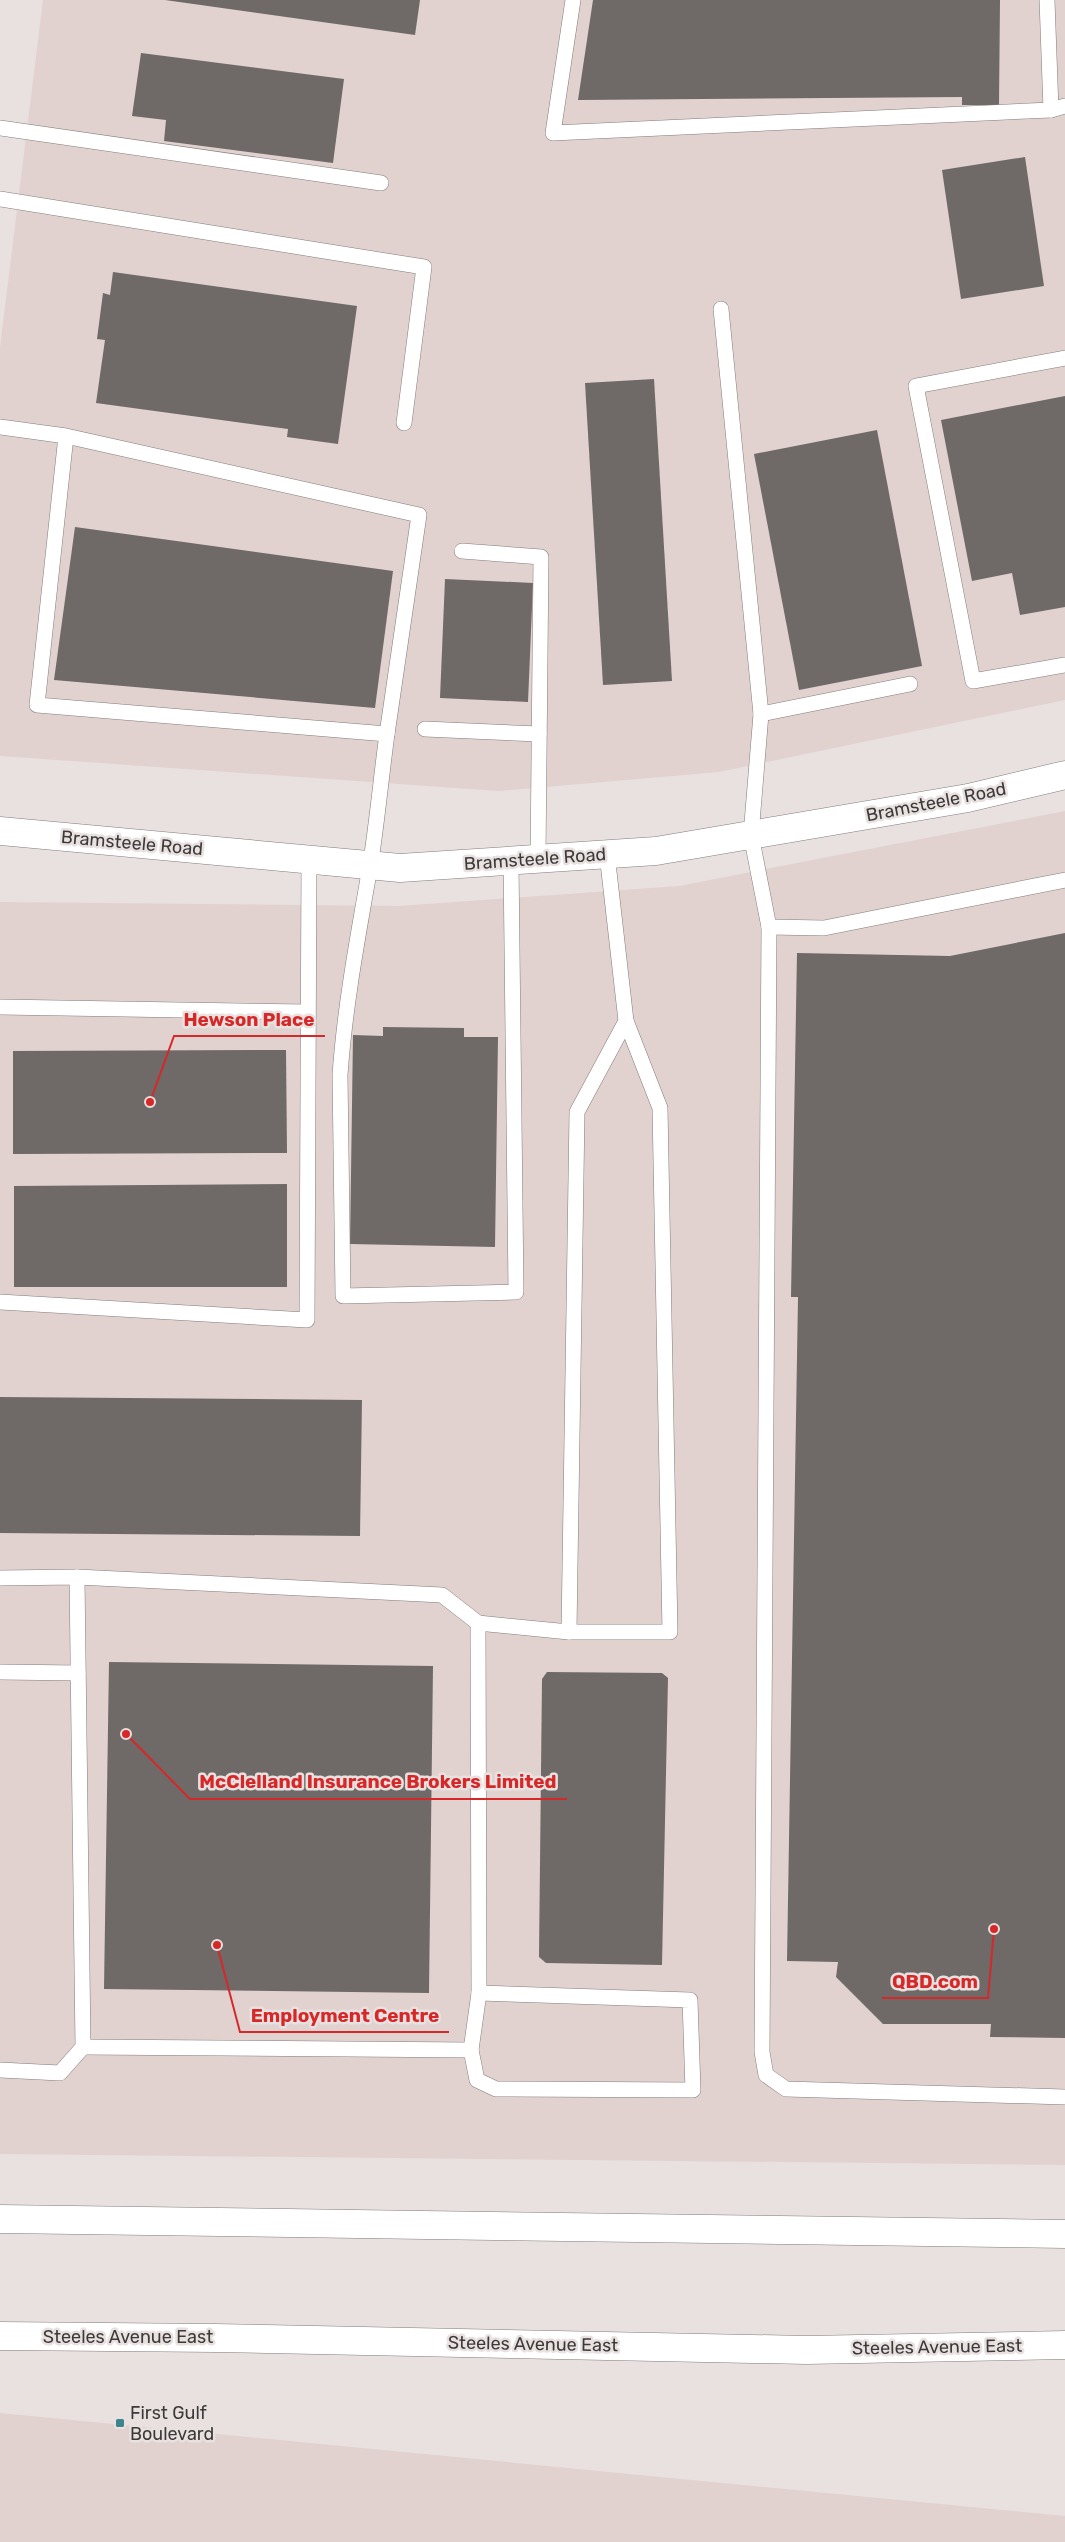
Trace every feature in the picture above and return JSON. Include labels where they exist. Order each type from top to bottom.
[{"type":"main road","name":"Bramsteele Road","points":[[0,831],[400,868],[656,851],[968,798],[1065,775]]},
{"type":"main road","points":[[0,2219],[1065,2234]]},
{"type":"main road","name":"Steeles Avenue East","points":[[0,2336],[225,2338],[806,2350],[1065,2345]]},
{"type":"lane","points":[[573,0],[553,133],[1058,108],[1047,0]]},
{"type":"lane","points":[[0,128],[381,183]]},
{"type":"lane","points":[[0,199],[424,266],[404,423]]},
{"type":"lane","points":[[721,308],[761,714],[751,834],[769,927],[762,2052],[766,2075],[786,2089],[1065,2097]]},
{"type":"lane","points":[[1065,358],[916,386],[973,681],[1065,664]]},
{"type":"lane","points":[[0,427],[66,436],[419,515],[370,865],[345,1011],[340,1075],[343,1296],[516,1292],[524,860],[539,734],[541,557],[462,551]]},
{"type":"lane","points":[[66,436],[36,705],[387,734]]},
{"type":"lane","points":[[761,714],[910,684]]},
{"type":"lane","points":[[425,728],[539,734]]},
{"type":"lane","points":[[0,1578],[77,1577],[442,1595],[478,1623],[568,1632],[670,1632],[660,1108],[626,1022],[607,854]]},
{"type":"lane","points":[[0,1302],[307,1320],[307,1012],[310,859]]},
{"type":"lane","points":[[769,927],[824,928],[1065,880]]},
{"type":"lane","points":[[0,1007],[307,1012]]},
{"type":"lane","points":[[568,1632],[577,1112],[626,1022]]},
{"type":"lane","points":[[0,2070],[60,2072],[83,2048],[77,1577]]},
{"type":"lane","points":[[478,1623],[479,1993],[471,2050],[477,2080],[496,2089],[693,2090],[690,2000],[479,1993]]},
{"type":"lane","points":[[0,1672],[78,1673]]},
{"type":"lane","points":[[83,2048],[471,2050]]},
{"type":"shaded area","points":[[43,0],[1065,0],[1065,700],[719,772],[498,791],[0,756],[0,347]]},
{"type":"shaded area","points":[[1065,811],[1065,2165],[0,2154],[0,902],[399,906],[679,886]]},
{"type":"shaded area","points":[[0,2413],[1065,2516],[1065,2542],[0,2542]]},
{"type":"building","points":[[165,0],[420,0],[415,35]]},
{"type":"building","points":[[593,0],[1000,0],[999,105],[962,105],[962,97],[578,100]]},
{"type":"building","points":[[141,53],[344,79],[333,163],[164,141],[166,120],[132,116]]},
{"type":"building","points":[[1025,157],[1044,286],[961,299],[942,170]]},
{"type":"building","points":[[113,272],[357,306],[338,444],[287,437],[288,429],[96,403],[105,340],[97,339],[103,293],[110,295]]},
{"type":"building","points":[[654,379],[672,681],[603,685],[585,383]]},
{"type":"building","points":[[1065,396],[1065,607],[1020,615],[1012,573],[972,581],[941,420]]},
{"type":"building","points":[[877,430],[922,666],[799,690],[754,454]]},
{"type":"building","points":[[75,527],[393,571],[375,708],[54,680]]},
{"type":"building","points":[[445,579],[533,583],[528,702],[440,698]]},
{"type":"building","points":[[1065,933],[1065,2038],[990,2037],[991,2024],[883,2024],[836,1977],[838,1962],[787,1961],[798,1297],[791,1297],[797,953],[950,956]]},
{"type":"building","points":[[383,1027],[464,1028],[464,1037],[498,1037],[495,1247],[350,1244],[353,1035],[383,1036]]},
{"type":"building","points":[[286,1050],[287,1153],[13,1154],[13,1051]]},
{"type":"building","points":[[287,1184],[287,1287],[14,1287],[14,1186]]},
{"type":"building","points":[[0,1397],[362,1400],[360,1536],[0,1533]]},
{"type":"building","points":[[109,1662],[433,1666],[429,1993],[104,1989]]},
{"type":"building","points":[[547,1672],[662,1673],[668,1678],[662,1965],[546,1963],[539,1957],[542,1679]]},
{"type":"place","name":"Hewson Place","points":[[150,1102]]},
{"type":"place","name":"McClelland Insurance Brokers Limited","points":[[126,1734]]},
{"type":"place","name":"QBD.com","points":[[994,1929]]},
{"type":"place","name":"Employment Centre","points":[[217,1945]]},
{"type":"place","name":"First Gulf Boulevard","points":[[120,2423]]}]
